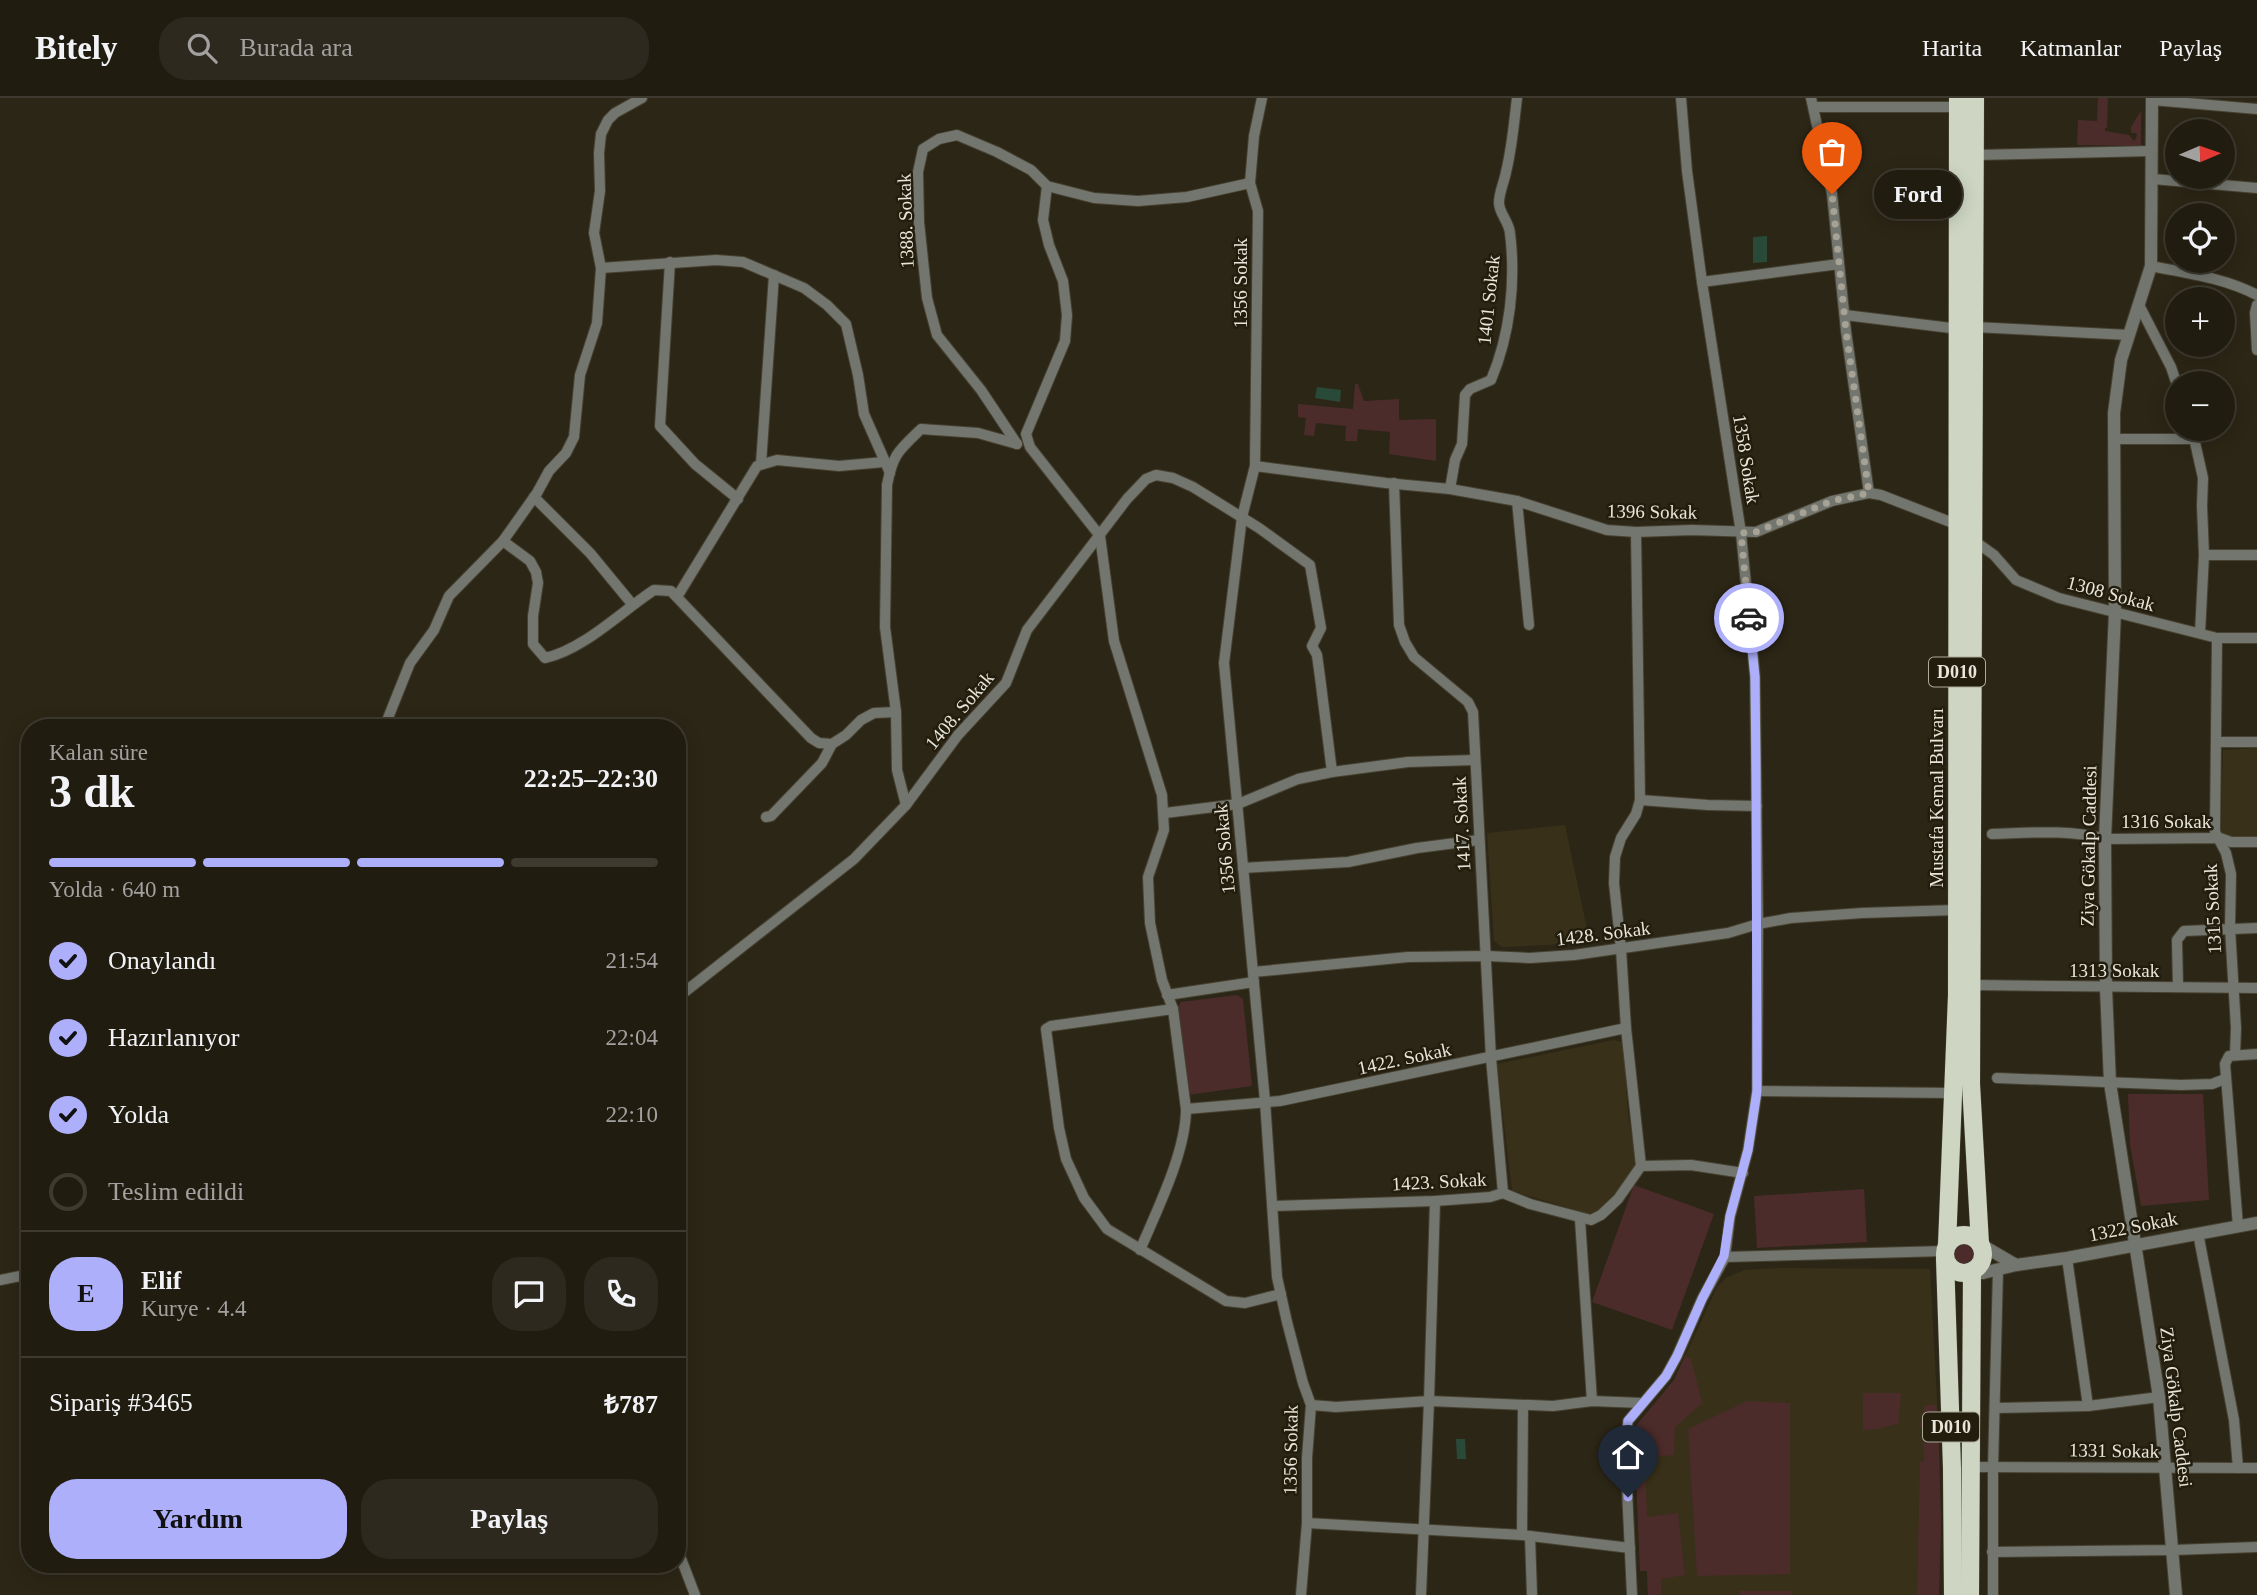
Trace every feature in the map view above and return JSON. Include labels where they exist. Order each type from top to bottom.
[{"type":"highway","name":"Mustafa Kemal Bulvarı","points":[[1946,1252],[1954,1093],[1958,525],[1975,156],[1975,98]]},
{"type":"highway","name":"Mustafa Kemal Bulvarı","points":[[1958,102],[1973,540],[1971,1084],[1980,1244]]},
{"type":"highway","points":[[1972,1236],[1980,1244],[1983,1254],[1981,1262],[1972,1271],[1956,1271],[1949,1266],[1946,1252],[1955,1237],[1972,1236]]},
{"type":"highway","name":"D010","points":[[1946,1252],[1953,1595]]},
{"type":"highway","name":"D010","points":[[1970,1595],[1972,1271]]},
{"type":"street","points":[[388,719],[410,663],[434,630],[449,596],[503,541],[549,471],[566,453],[574,437],[580,375],[597,323],[601,268],[594,233],[600,191],[601,134],[615,113],[642,98]]},
{"type":"street","name":"1356 Sokak","points":[[1262,98],[1254,136],[1250,183],[1258,211],[1255,466],[1242,517],[1224,663],[1265,1101],[1277,1276],[1303,1383],[1311,1405],[1307,1458],[1307,1523],[1301,1595]]},
{"type":"street","name":"1401 Sokak","points":[[1450,489],[1455,460],[1462,444],[1465,395],[1470,389],[1491,380],[1507,332],[1511,290],[1510,229],[1499,208],[1499,195],[1506,173],[1517,98]]},
{"type":"street","name":"1358 Sokak","points":[[1632,1595],[1626,1433],[1628,1421],[1666,1376],[1724,1256],[1730,1216],[1743,1173],[1757,1091],[1755,677],[1741,533],[1702,282],[1679,98]]},
{"type":"street","points":[[2152,99],[2257,109]]},
{"type":"street","name":"Ziya Gökalp Caddesi","points":[[2152,99],[2151,266],[2121,360],[2114,413],[2115,612],[2105,839],[2105,988],[2110,1083],[2159,1397],[2176,1595]]},
{"type":"street","points":[[1869,493],[1832,194],[1812,103],[1958,102]]},
{"type":"street","name":"1388. Sokak","points":[[1017,444],[981,390],[937,335],[927,298],[919,222],[918,172],[923,149],[939,139],[957,135],[1031,170],[1047,186],[1094,198],[1138,201],[1187,197],[1250,183]]},
{"type":"street","points":[[1975,156],[2152,151]]},
{"type":"street","points":[[2153,179],[2257,188]]},
{"type":"street","points":[[1047,186],[1043,220],[1063,281],[1067,315],[1065,341],[1027,434],[1030,447],[1100,536],[1114,641],[1162,795],[1164,813],[1164,830],[1148,877],[1150,923],[1162,980],[1173,1009],[1186,1126],[1159,1206],[1139,1250]]},
{"type":"street","points":[[601,268],[716,260],[743,262],[804,288],[846,324],[864,414],[890,473]]},
{"type":"street","points":[[670,262],[660,426],[695,464],[738,499]]},
{"type":"street","points":[[1702,282],[1839,264]]},
{"type":"street","points":[[2151,266],[2245,288],[2257,295]]},
{"type":"street","points":[[761,464],[774,275]]},
{"type":"street","points":[[2139,305],[2170,371]]},
{"type":"street","points":[[2257,305],[2257,349]]},
{"type":"street","points":[[1845,315],[1966,328],[2129,335]]},
{"type":"street","points":[[905,805],[897,770],[896,712],[886,627],[887,485],[897,452],[921,429],[978,433],[1030,447]]},
{"type":"street","points":[[2114,439],[2165,436]]},
{"type":"street","points":[[2195,441],[2203,478],[2204,555],[2200,634]]},
{"type":"street","points":[[677,597],[757,466],[777,460],[839,466],[884,462]]},
{"type":"street","name":"1396 Sokak","points":[[1255,466],[1450,489],[1517,500],[1600,528],[1636,532],[1756,532],[1832,501],[1869,493],[1881,495],[1958,525]]},
{"type":"street","name":"1408. Sokak","points":[[686,991],[854,859],[905,805],[958,735],[1006,683],[1027,629],[1127,499],[1146,479],[1156,475],[1173,478],[1193,487],[1242,517],[1310,565],[1321,628],[1312,646],[1317,655],[1332,772]]},
{"type":"street","name":"1417. Sokak","points":[[1394,483],[1399,625],[1414,657],[1468,702],[1473,712],[1491,1058],[1503,1194]]},
{"type":"street","points":[[534,497],[590,553],[632,604]]},
{"type":"street","points":[[1517,500],[1529,625]]},
{"type":"street","points":[[1592,1401],[1580,1219],[1591,1220],[1601,1215],[1618,1199],[1641,1166],[1614,883],[1615,857],[1621,838],[1636,814],[1640,800],[1636,532]]},
{"type":"street","name":"1308 Sokak","points":[[1973,540],[1994,555],[2016,580],[2059,598],[2217,638],[2257,638]]},
{"type":"street","points":[[503,541],[530,561],[536,572],[538,583],[533,616],[533,643],[545,658],[554,656],[587,637],[654,590],[671,591],[811,738],[819,743],[832,744]]},
{"type":"street","points":[[2204,555],[2257,555]]},
{"type":"street","name":"1315 Sokak","points":[[2217,638],[2215,832],[2226,852],[2231,874],[2231,1057],[2225,1079],[2238,1226]]},
{"type":"street","points":[[766,817],[771,816],[822,763],[832,744],[861,720],[874,713],[896,712]]},
{"type":"street","points":[[2217,742],[2257,742]]},
{"type":"street","points":[[1164,813],[1238,804],[1298,779],[1332,772],[1408,762],[1475,761]]},
{"type":"street","points":[[1640,800],[1757,806]]},
{"type":"street","name":"1316 Sokak","points":[[1992,834],[2067,833],[2087,834],[2105,839],[2220,838],[2231,842],[2257,842]]},
{"type":"street","points":[[1244,867],[1348,862],[1418,848],[1479,840]]},
{"type":"street","name":"1428. Sokak","points":[[1167,995],[1253,977],[1408,957],[1530,958],[1621,949],[1728,933],[1791,918],[1956,911]]},
{"type":"street","points":[[2178,987],[2179,934],[2184,931],[2257,928]]},
{"type":"street","name":"1313 Sokak","points":[[1972,985],[2257,988]]},
{"type":"street","points":[[1173,1009],[1051,1026],[1046,1029],[1059,1128],[1066,1159],[1084,1198],[1107,1230],[1226,1300],[1245,1303],[1281,1294]]},
{"type":"street","name":"1422. Sokak","points":[[1186,1109],[1280,1101],[1626,1028]]},
{"type":"street","points":[[2231,1057],[2257,1054]]},
{"type":"street","points":[[1997,1078],[2181,1085],[2225,1079]]},
{"type":"street","points":[[1757,1091],[1954,1093]]},
{"type":"street","points":[[1641,1166],[1691,1165],[1743,1173]]},
{"type":"street","name":"1423. Sokak","points":[[1273,1206],[1435,1200],[1503,1194],[1580,1219]]},
{"type":"street","points":[[1421,1595],[1435,1200]]},
{"type":"street","name":"1322 Sokak","points":[[1972,1271],[1983,1273],[2257,1223]]},
{"type":"street","points":[[2198,1233],[2234,1420],[2238,1468]]},
{"type":"street","points":[[1980,1244],[2016,1265]]},
{"type":"street","points":[[1724,1256],[1946,1252]]},
{"type":"street","points":[[2067,1258],[2088,1406]]},
{"type":"street","points":[[1993,1595],[1998,1270]]},
{"type":"street","points":[[0,1280],[21,1276]]},
{"type":"street","points":[[1995,1408],[2088,1406],[2159,1397]]},
{"type":"street","points":[[1311,1405],[1336,1407],[1429,1401],[1553,1406],[1592,1401],[1642,1403]]},
{"type":"street","points":[[1523,1405],[1526,1536],[1532,1595]]},
{"type":"street","name":"1331 Sokak","points":[[1971,1467],[2257,1468]]},
{"type":"street","points":[[1307,1523],[1526,1536],[1630,1548]]},
{"type":"street","points":[[1992,1552],[2257,1547]]},
{"type":"street","points":[[686,1572],[695,1595]]},
{"type":"shaded area","points":[[2098,98],[2108,98],[2105,131],[2129,135],[2134,141],[2137,136],[2136,133],[2131,133],[2131,127],[2141,111],[2141,146],[2077,145],[2078,120],[2097,121]]},
{"type":"shaded area","points":[[1767,236],[1767,262],[1753,263],[1753,237]]},
{"type":"shaded area","points":[[1355,384],[1358,384],[1364,401],[1399,399],[1399,420],[1436,419],[1436,461],[1389,454],[1390,432],[1358,429],[1357,441],[1345,441],[1346,426],[1316,423],[1314,436],[1304,435],[1306,418],[1298,417],[1298,404],[1353,409]]},
{"type":"shaded area","points":[[1317,387],[1341,390],[1340,402],[1315,398]]},
{"type":"shaded area","points":[[2257,748],[2257,838],[2226,836],[2221,833],[2223,750]]},
{"type":"shaded area","points":[[1565,825],[1590,943],[1502,947],[1494,941],[1487,833]]},
{"type":"shaded area","points":[[1237,995],[1243,999],[1252,1086],[1188,1095],[1177,1008],[1181,1002]]},
{"type":"shaded area","points":[[1613,1040],[1623,1042],[1628,1114],[1637,1165],[1615,1197],[1593,1215],[1512,1191],[1497,1064]]},
{"type":"shaded area","points":[[2128,1094],[2203,1094],[2209,1200],[2141,1206],[2130,1145]]},
{"type":"shaded area","points":[[1634,1185],[1714,1214],[1672,1330],[1592,1302]]},
{"type":"shaded area","points":[[1864,1189],[1867,1242],[1757,1248],[1754,1196]]},
{"type":"shaded area","points":[[1959,1243],[1967,1243],[1974,1250],[1974,1258],[1967,1265],[1959,1265],[1952,1258],[1952,1250]]},
{"type":"shaded area","points":[[1930,1269],[1939,1437],[1939,1595],[1648,1595],[1647,1571],[1640,1571],[1634,1428],[1674,1380],[1717,1287],[1726,1278],[1744,1270]]},
{"type":"shaded area","points":[[1685,1356],[1691,1359],[1702,1403],[1675,1427],[1674,1455],[1645,1458],[1647,1517],[1678,1513],[1685,1575],[1661,1579],[1661,1595],[1648,1595],[1647,1571],[1640,1571],[1634,1428],[1674,1380]]},
{"type":"shaded area","points":[[1863,1393],[1901,1393],[1899,1423],[1863,1430]]},
{"type":"shaded area","points":[[1747,1401],[1790,1403],[1790,1574],[1697,1576],[1688,1429]]},
{"type":"shaded area","points":[[1925,1405],[1936,1405],[1938,1421],[1941,1525],[1939,1595],[1917,1595],[1920,1462],[1924,1461],[1923,1427],[1919,1427]]},
{"type":"shaded area","points":[[1456,1439],[1465,1439],[1466,1459],[1457,1459]]},
{"type":"shaded area","points":[[1740,1591],[1792,1591],[1791,1595],[1740,1595]]},
{"type":"way so far","points":[[1749,618],[1741,533],[1756,532],[1832,501],[1869,493],[1846,331],[1832,194]]},
{"type":"place","name":"Ford","points":[[1832,194]]},
{"type":"route","points":[[1628,1497],[1625,1447],[1628,1421],[1666,1376],[1724,1256],[1730,1216],[1748,1150],[1757,1091],[1755,677],[1749,618]]}]
